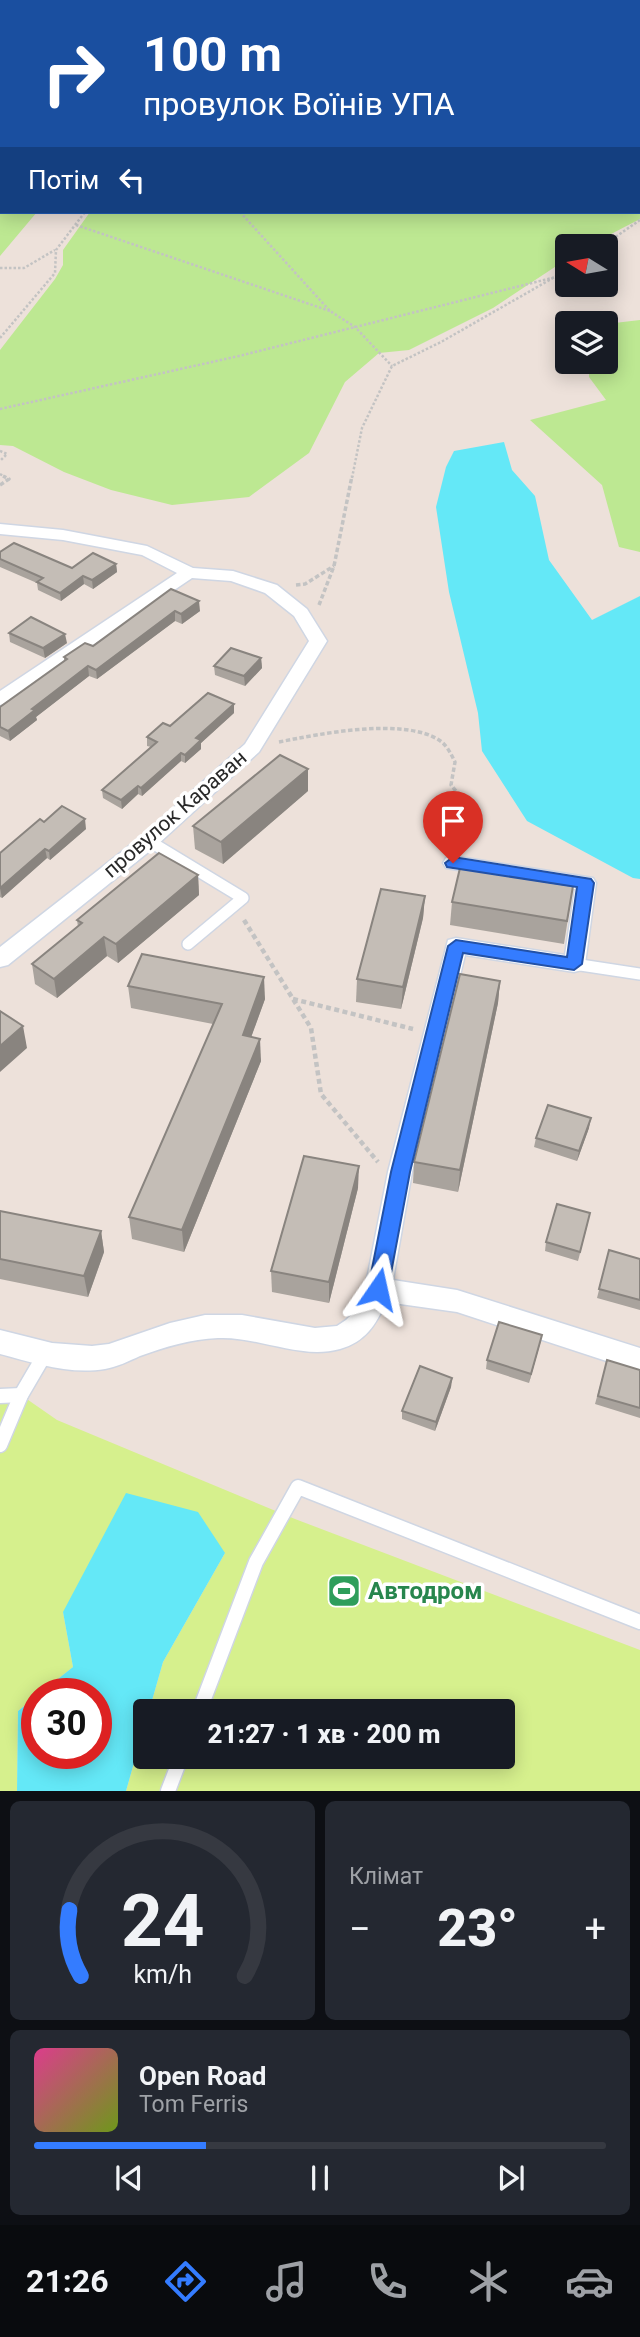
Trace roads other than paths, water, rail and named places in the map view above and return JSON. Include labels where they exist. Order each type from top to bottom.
[{"type":"street","points":[[0,529],[63,535],[147,551],[189,573],[0,699]]},
{"type":"street","name":"провулок Караван","points":[[0,959],[149,841],[252,748],[318,641],[300,613],[271,589],[233,576],[189,573]]},
{"type":"street","points":[[0,1342],[46,1354],[76,1358],[106,1357],[176,1332],[204,1327],[231,1326],[313,1338],[337,1338],[354,1331],[369,1315],[378,1289],[397,1186],[456,946],[574,964],[586,883],[453,863]]},
{"type":"street","points":[[378,1289],[457,1301],[640,1360]]},
{"type":"lane","points":[[149,841],[243,898],[188,944]]},
{"type":"lane","points":[[574,964],[640,974]]},
{"type":"lane","points":[[0,1445],[21,1395],[46,1354]]},
{"type":"lane","points":[[0,1396],[21,1395]]},
{"type":"lane","points":[[204,1699],[256,1562],[299,1487],[640,1622]]},
{"type":"lane","points":[[168,1791],[176,1769]]},
{"type":"water","points":[[504,442],[512,470],[535,496],[549,560],[592,620],[640,596],[640,879],[633,878],[527,821],[482,751],[478,713],[449,592],[436,507],[446,467],[454,451]]},
{"type":"water","points":[[126,1493],[198,1512],[225,1553],[163,1662],[152,1699],[133,1699],[133,1766],[126,1791],[17,1791],[18,1711],[21,1709],[21,1769],[112,1769],[112,1678],[59,1678],[73,1667],[63,1612]]},
{"type":"place","name":"Автодром","points":[[344,1591]]}]
